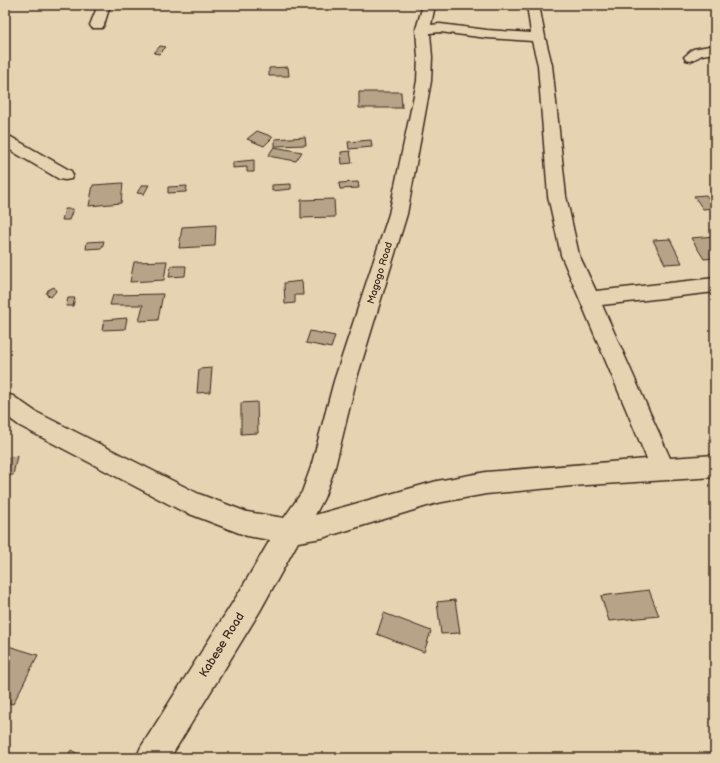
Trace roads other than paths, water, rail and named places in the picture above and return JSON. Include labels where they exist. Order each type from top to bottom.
[{"type":"street","points":[[98,25],[104,5]]},
{"type":"street","name":"Magogo Road","points":[[290,531],[315,492],[323,467],[345,381],[398,214],[424,81],[425,57],[422,29],[429,5]]},
{"type":"street","points":[[533,5],[545,65],[557,196],[570,255],[590,298],[662,469]]},
{"type":"street","points":[[422,29],[440,28],[487,34],[538,36]]},
{"type":"street","points":[[690,58],[698,52],[715,49]]},
{"type":"street","points":[[5,140],[65,175]]},
{"type":"street","points":[[590,298],[715,285]]},
{"type":"street","points":[[5,403],[28,419],[191,504],[247,524],[290,531],[322,526],[437,492],[486,483],[572,475],[715,466]]},
{"type":"street","name":"Kabese Road","points":[[152,758],[250,601],[290,531]]}]
